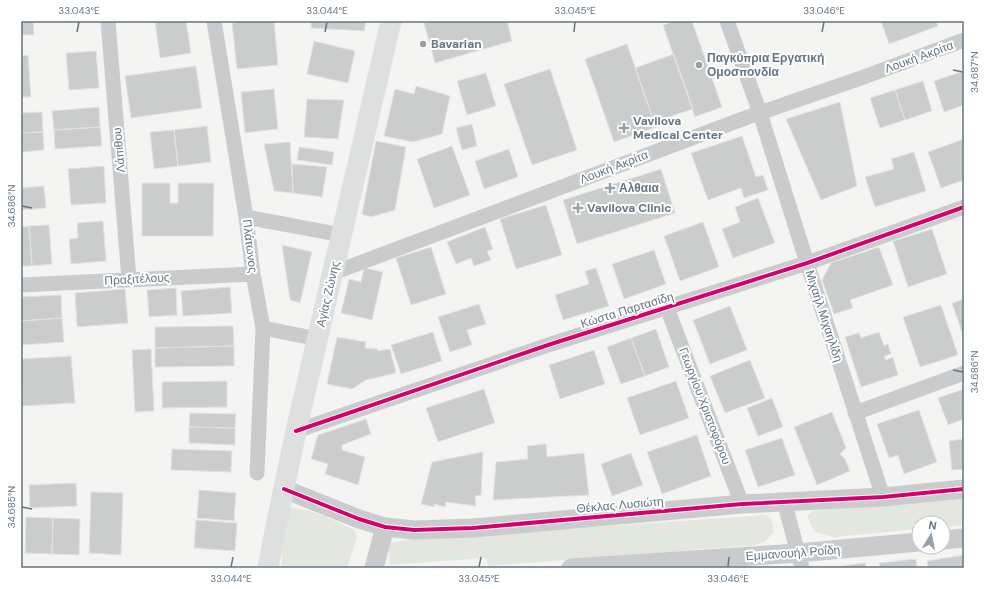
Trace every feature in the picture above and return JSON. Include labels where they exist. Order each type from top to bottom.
[{"type":"main road","name":"Αγίας Ζώνης","points":[[268,568],[296,431],[391,21]]},
{"type":"street","name":"Λάπιθου","points":[[108,21],[129,279]]},
{"type":"street","name":"Πλάτωνος","points":[[214,21],[246,217],[253,274],[263,328],[257,473]]},
{"type":"street","name":"Μιχαήλ Μιχαηλίδη","points":[[727,21],[760,113],[807,264],[883,497]]},
{"type":"street","name":"Λουκή Ακρίτα","points":[[333,273],[760,113],[964,40]]},
{"type":"street","name":"Κώστα Παρτασίδη","points":[[296,431],[551,344],[807,264],[964,207]]},
{"type":"street","points":[[246,217],[342,235]]},
{"type":"street","name":"Πραξιτέλους","points":[[21,285],[253,274]]},
{"type":"street","name":"Γεωργίου Χριστοφόρου","points":[[668,308],[742,504]]},
{"type":"street","points":[[263,328],[318,339]]},
{"type":"street","points":[[855,413],[964,373]]},
{"type":"street","name":"Θέκλας Λυσιώτη","points":[[284,490],[353,517],[385,527],[414,530],[473,528],[742,504],[883,497],[964,489]]},
{"type":"street","points":[[784,501],[800,561]]},
{"type":"street","points":[[374,568],[385,527]]},
{"type":"street","points":[[951,539],[964,538]]},
{"type":"street","name":"Εμμανουήλ Ροΐδη","points":[[571,568],[800,561],[911,543]]},
{"type":"shaded area","points":[[964,498],[964,525],[951,526],[951,515],[911,515],[911,530],[834,537],[815,532],[807,517],[812,511]]},
{"type":"shaded area","points":[[289,508],[315,512],[354,530],[357,537],[347,568],[281,568],[283,542]]},
{"type":"shaded area","points":[[766,515],[772,520],[774,532],[764,542],[755,545],[488,566],[486,558],[390,565],[389,543],[406,540]]},
{"type":"building","points":[[21,21],[33,21],[34,35],[21,35]]},
{"type":"building","points":[[155,21],[186,21],[191,53],[160,58]]},
{"type":"building","points":[[274,21],[278,65],[237,69],[232,23]]},
{"type":"building","points":[[311,21],[366,21],[364,31],[311,28]]},
{"type":"building","points":[[432,21],[507,21],[512,41],[435,63],[424,23]]},
{"type":"building","points":[[676,21],[692,21],[722,107],[695,117],[663,25]]},
{"type":"building","points":[[881,21],[936,21],[938,26],[889,44]]},
{"type":"building","points":[[314,41],[355,51],[348,83],[307,74]]},
{"type":"building","points":[[627,44],[656,127],[614,142],[585,59]]},
{"type":"building","points":[[96,51],[99,88],[69,90],[66,53]]},
{"type":"building","points":[[674,54],[693,109],[654,122],[635,68]]},
{"type":"building","points":[[28,55],[31,97],[21,97],[21,56]]},
{"type":"building","points":[[196,66],[202,108],[131,118],[125,76]]},
{"type":"building","points":[[550,69],[577,150],[532,165],[504,84]]},
{"type":"building","points":[[964,71],[964,105],[944,112],[934,81]]},
{"type":"building","points":[[486,73],[496,106],[467,115],[457,81]]},
{"type":"building","points":[[923,81],[932,111],[905,120],[895,90]]},
{"type":"building","points":[[416,86],[450,96],[442,134],[413,142],[384,136],[395,89],[414,94]]},
{"type":"building","points":[[274,89],[278,129],[245,133],[241,92]]},
{"type":"building","points":[[895,90],[905,120],[880,128],[870,98]]},
{"type":"building","points":[[307,99],[344,100],[338,139],[304,137]]},
{"type":"building","points":[[840,102],[857,186],[821,200],[786,119]]},
{"type":"building","points":[[99,107],[100,127],[54,130],[52,111]]},
{"type":"building","points":[[42,112],[43,132],[21,133],[21,113]]},
{"type":"building","points":[[472,124],[477,146],[462,150],[456,128]]},
{"type":"building","points":[[207,126],[211,162],[178,166],[174,130]]},
{"type":"building","points":[[100,127],[102,146],[55,149],[54,130]]},
{"type":"building","points":[[174,130],[178,166],[154,169],[150,132]]},
{"type":"building","points":[[43,132],[44,150],[21,152],[21,133]]},
{"type":"building","points":[[742,136],[756,177],[763,175],[768,190],[744,198],[741,188],[708,200],[691,153]]},
{"type":"building","points":[[964,139],[964,180],[941,188],[928,152]]},
{"type":"building","points":[[376,141],[406,147],[395,210],[371,217],[362,214]]},
{"type":"building","points":[[290,142],[293,193],[274,191],[264,144]]},
{"type":"building","points":[[452,146],[470,195],[434,208],[417,159]]},
{"type":"building","points":[[299,147],[334,152],[332,165],[297,160]]},
{"type":"building","points":[[509,149],[518,177],[484,189],[475,161]]},
{"type":"building","points":[[914,152],[926,191],[875,207],[865,177],[894,169],[891,159]]},
{"type":"building","points":[[292,164],[327,167],[322,197],[293,193]]},
{"type":"building","points":[[104,166],[106,203],[71,205],[68,169]]},
{"type":"building","points":[[661,169],[675,213],[577,244],[563,200]]},
{"type":"building","points":[[142,183],[170,183],[170,203],[178,203],[178,183],[214,183],[213,236],[142,236]]},
{"type":"building","points":[[44,186],[46,208],[21,210],[21,188]]},
{"type":"building","points":[[758,198],[775,243],[733,258],[722,229],[740,222],[735,207]]},
{"type":"building","points":[[546,205],[562,255],[516,269],[500,219]]},
{"type":"building","points":[[103,221],[106,261],[71,264],[69,239],[78,238],[77,223]]},
{"type":"building","points":[[703,222],[719,267],[680,281],[664,236]]},
{"type":"building","points":[[49,225],[52,264],[32,266],[29,226]]},
{"type":"building","points":[[29,226],[32,266],[21,266],[21,227]]},
{"type":"building","points":[[485,227],[493,249],[487,251],[491,260],[474,266],[471,258],[456,264],[447,242]]},
{"type":"building","points":[[932,229],[947,274],[908,287],[893,241]]},
{"type":"building","points":[[282,245],[312,252],[300,303],[290,300]]},
{"type":"building","points":[[431,247],[446,294],[411,305],[396,258]]},
{"type":"building","points":[[879,247],[893,285],[850,300],[853,308],[834,314],[822,280],[831,263]]},
{"type":"building","points":[[654,250],[666,284],[624,299],[612,264]]},
{"type":"building","points":[[364,268],[383,272],[372,320],[341,313],[349,279],[361,282]]},
{"type":"building","points":[[596,268],[609,306],[563,320],[555,295],[589,284],[585,271]]},
{"type":"building","points":[[230,287],[232,313],[183,316],[181,291]]},
{"type":"building","points":[[176,288],[177,315],[149,317],[147,290]]},
{"type":"building","points":[[125,289],[128,323],[77,327],[75,293]]},
{"type":"building","points":[[61,295],[62,318],[21,321],[21,297]]},
{"type":"building","points":[[964,299],[964,338],[952,303]]},
{"type":"building","points":[[479,304],[486,324],[467,330],[472,345],[450,352],[438,317]]},
{"type":"building","points":[[941,305],[958,355],[920,367],[903,317]]},
{"type":"building","points":[[730,306],[747,350],[710,364],[693,320]]},
{"type":"building","points":[[62,318],[64,342],[21,345],[21,321]]},
{"type":"building","points":[[233,326],[234,346],[155,348],[155,327]]},
{"type":"building","points":[[656,329],[669,367],[645,376],[631,338]]},
{"type":"building","points":[[433,332],[442,361],[401,374],[391,345]]},
{"type":"building","points":[[879,332],[884,346],[888,344],[891,354],[884,356],[886,360],[893,357],[898,375],[861,387],[845,337],[859,333],[861,338]]},
{"type":"building","points":[[337,337],[366,342],[365,348],[377,349],[378,351],[390,349],[396,373],[366,380],[352,389],[327,384]]},
{"type":"building","points":[[631,338],[645,376],[621,384],[607,347]]},
{"type":"building","points":[[234,346],[234,366],[155,367],[155,348]]},
{"type":"building","points":[[151,349],[154,411],[135,412],[132,350]]},
{"type":"building","points":[[594,350],[605,384],[560,399],[549,365]]},
{"type":"building","points":[[71,356],[75,403],[22,406],[21,359]]},
{"type":"building","points":[[750,360],[765,398],[725,413],[710,376]]},
{"type":"building","points":[[227,381],[227,407],[162,408],[162,382]]},
{"type":"building","points":[[676,381],[689,418],[640,435],[627,398]]},
{"type":"building","points":[[484,389],[495,423],[438,442],[426,408]]},
{"type":"building","points":[[964,389],[964,419],[948,425],[938,398]]},
{"type":"building","points":[[772,398],[783,427],[758,436],[747,408]]},
{"type":"building","points":[[919,410],[937,462],[904,474],[898,455],[889,458],[877,424]]},
{"type":"building","points":[[832,412],[846,448],[840,454],[845,459],[850,471],[817,485],[794,427]]},
{"type":"building","points":[[190,413],[236,414],[235,428],[189,427]]},
{"type":"building","points":[[366,419],[371,434],[342,445],[342,450],[365,457],[358,485],[325,474],[328,464],[311,459],[318,435]]},
{"type":"building","points":[[189,427],[235,428],[235,445],[189,443]]},
{"type":"building","points":[[697,435],[711,476],[662,494],[647,452]]},
{"type":"building","points":[[782,438],[795,475],[758,487],[745,450]]},
{"type":"building","points":[[964,439],[964,469],[952,470],[949,441]]},
{"type":"building","points":[[546,444],[547,457],[584,453],[589,495],[493,500],[496,462],[528,459],[527,446]]},
{"type":"building","points":[[172,449],[232,451],[231,472],[171,470]]},
{"type":"building","points":[[483,452],[481,495],[475,496],[476,506],[446,502],[445,507],[434,504],[434,507],[421,504],[432,462]]},
{"type":"building","points":[[631,453],[643,485],[612,496],[601,464]]},
{"type":"building","points":[[76,483],[77,506],[30,508],[29,485]]},
{"type":"building","points":[[199,490],[236,493],[234,521],[197,518]]},
{"type":"building","points":[[91,492],[123,493],[121,555],[89,553]]},
{"type":"building","points":[[26,517],[53,518],[52,554],[25,553]]},
{"type":"building","points":[[53,518],[80,519],[79,555],[52,554]]},
{"type":"building","points":[[196,520],[237,523],[235,551],[194,548]]},
{"type":"building","points":[[964,555],[964,568],[928,568],[927,561]]},
{"type":"building","points":[[916,559],[917,568],[880,568],[879,563]]},
{"type":"building","points":[[865,563],[866,568],[827,568]]},
{"type":"cycle path","points":[[296,431],[551,344],[807,263],[964,207]]},
{"type":"cycle path","points":[[284,489],[359,519],[385,527],[414,530],[473,528],[742,504],[883,497],[964,489]]},
{"type":"place","name":"Bavarian","points":[[423,44]]},
{"type":"place","name":"Παγκύπρια Εργατική Ομοσπονδία","points":[[699,65]]},
{"type":"place","name":"Vavilova Medical Center","points":[[624,128]]},
{"type":"place","name":"Αλθαια","points":[[610,188]]},
{"type":"place","name":"Vavilova Clinic","points":[[578,208]]}]
